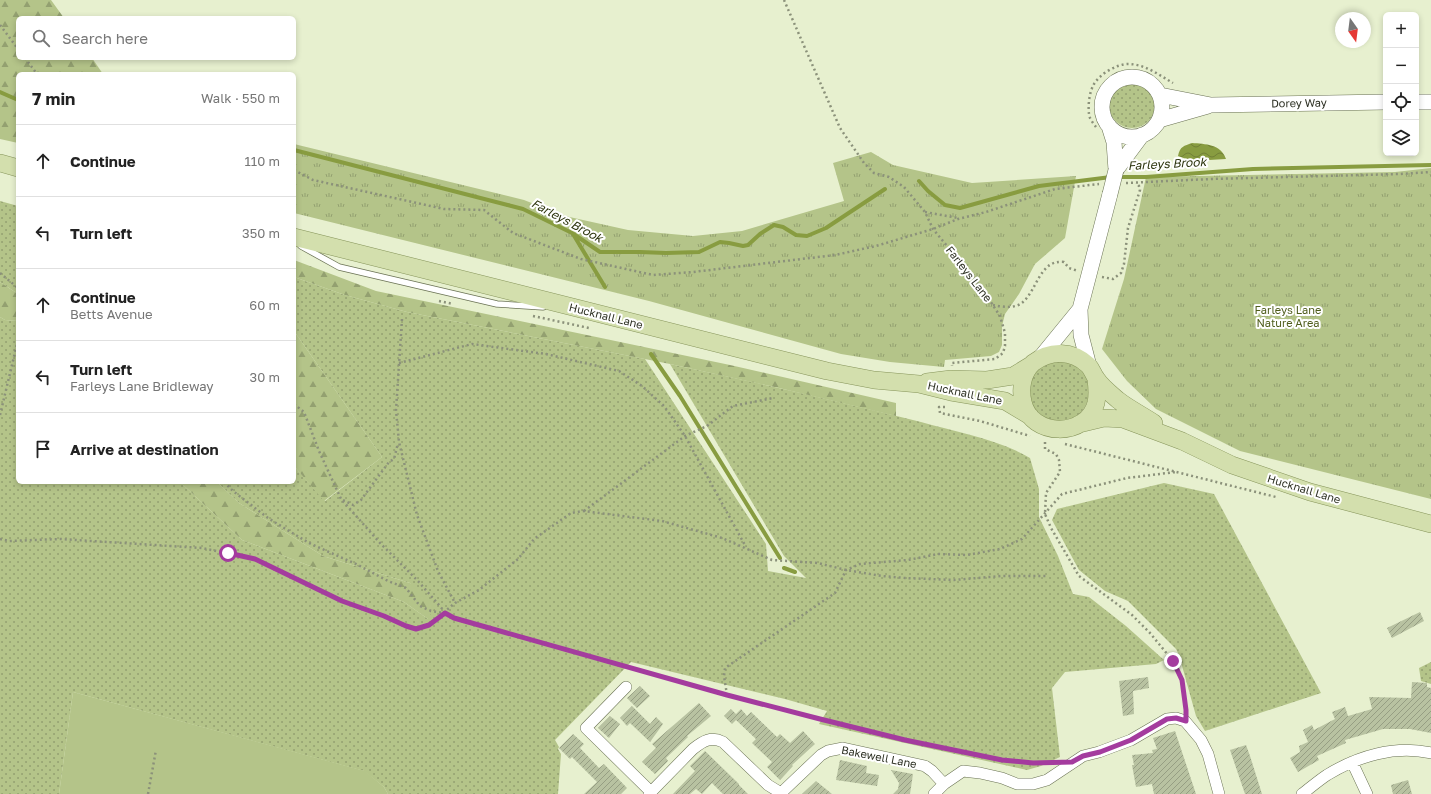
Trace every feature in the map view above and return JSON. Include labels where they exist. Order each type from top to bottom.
[{"type":"main road","points":[[0,163],[16,167]]},
{"type":"main road","name":"Hucknall Lane","points":[[296,238],[827,371],[874,380],[919,384],[951,392],[1005,400],[1030,416],[1040,425],[1053,429],[1067,429],[1079,424],[1104,418],[1123,419],[1182,441],[1232,465],[1310,492],[1431,524]]},
{"type":"main road","name":"Hucknall Lane","points":[[919,384],[951,379],[987,380],[1014,376],[1052,353],[1066,353],[1079,358],[1118,400],[1182,441]]},
{"type":"main road","points":[[1030,416],[1023,404],[1021,391],[1024,377],[1035,362]]},
{"type":"main road","points":[[1079,424],[1089,416],[1096,405],[1098,392],[1093,373]]},
{"type":"street","points":[[1109,126],[1124,136],[1133,137],[1149,132],[1155,127],[1162,112],[1162,103],[1160,95],[1154,86],[1146,80],[1136,76],[1126,77],[1116,81],[1108,88],[1103,97],[1102,107],[1104,117],[1109,126],[1114,142],[1119,177]]},
{"type":"street","name":"Dorey Way","points":[[1160,95],[1211,105],[1383,102]]},
{"type":"street","points":[[1419,102],[1431,102]]},
{"type":"street","name":"Dorey Way","points":[[1159,120],[1211,105]]},
{"type":"street","points":[[1093,373],[1081,335],[1080,309],[1108,189],[1119,177],[1142,135]]},
{"type":"street","points":[[1035,362],[1080,309]]},
{"type":"street","points":[[626,687],[586,728],[650,793]]},
{"type":"street","points":[[934,794],[944,784],[963,772],[980,773],[1002,778],[1017,784],[1033,784],[1047,780],[1083,756],[1100,752],[1131,740],[1167,719],[1176,718],[1186,721],[1201,740],[1208,754],[1219,794]]},
{"type":"street","name":"Bakewell Lane","points":[[650,793],[700,743],[717,739],[723,742],[768,785],[781,793],[822,755],[828,751],[843,748],[925,766],[944,784]]},
{"type":"street","points":[[1302,794],[1327,775],[1352,762],[1383,752],[1415,750],[1431,752]]},
{"type":"street","points":[[1352,762],[1367,794]]},
{"type":"lane","points":[[296,243],[339,266],[497,304],[583,310]]},
{"type":"path","name":"Farleys Lane","points":[[784,0],[840,128],[864,163],[874,173],[889,177],[904,187],[925,212],[933,229],[981,287],[1000,316],[1005,333],[1005,346],[1003,353],[995,359],[952,363]]},
{"type":"path","points":[[0,25],[16,46]]},
{"type":"path","points":[[26,60],[36,72]]},
{"type":"path","points":[[296,171],[313,180],[408,202],[444,209],[484,210],[513,233],[582,259],[652,275],[693,272],[835,255],[876,246],[933,229],[958,218],[986,212],[1055,189],[1081,185],[1108,189]]},
{"type":"path","points":[[1119,177],[1211,179],[1431,172]]},
{"type":"path","points":[[925,212],[958,218]]},
{"type":"path","points":[[1078,278],[1080,272]]},
{"type":"path","points":[[0,273],[16,286]]},
{"type":"path","points":[[402,319],[396,410],[398,442],[417,515],[438,570],[455,603]]},
{"type":"path","points":[[399,363],[472,344],[546,354],[619,371],[642,386],[664,406],[685,436],[746,548]]},
{"type":"path","points":[[0,415],[16,348]]},
{"type":"path","points":[[583,511],[685,436],[707,426],[733,406],[773,398]]},
{"type":"path","points":[[296,406],[304,412],[319,451],[341,499],[381,544],[418,581],[445,613],[454,618],[727,695],[905,740],[1002,760],[1033,763],[1072,762]]},
{"type":"path","points":[[951,407],[940,406],[940,413],[980,421],[1032,437]]},
{"type":"path","points":[[1045,439],[1045,449],[1056,454],[1059,460],[1060,472],[1052,482],[1046,494],[1045,514],[1051,528],[1079,576],[1132,615],[1150,633],[1173,661],[1182,680],[1186,721]]},
{"type":"path","points":[[1038,440],[1045,443]]},
{"type":"path","points":[[341,499],[353,505],[361,500],[389,462],[394,459],[398,442]]},
{"type":"path","points":[[1059,442],[1281,498]]},
{"type":"path","points":[[727,695],[724,676],[725,668],[835,593],[846,570],[860,564],[908,560],[938,554],[967,555],[1000,549],[1022,539],[1031,527],[1045,514],[1062,494],[1127,478],[1179,472]]},
{"type":"path","points":[[226,484],[268,518],[311,544],[356,564],[388,581],[406,588],[420,606],[431,611],[445,613]]},
{"type":"path","points":[[0,539],[9,541],[60,539],[202,548],[255,559],[342,601],[416,629],[429,625],[455,603],[479,590],[518,559],[534,539],[570,513],[583,511],[662,521],[722,538],[772,560],[818,563],[846,570],[882,576],[954,580],[1001,576],[1047,576]]},
{"type":"path","points":[[148,794],[156,750]]},
{"type":"green space","points":[[0,0],[51,0],[63,16],[16,16],[16,60],[93,60],[102,72],[16,72],[16,143],[0,139]]},
{"type":"green space","points":[[1127,82],[1137,82],[1145,86],[1151,92],[1155,100],[1155,110],[1151,118],[1145,124],[1137,128],[1127,128],[1119,124],[1113,118],[1109,110],[1109,100],[1113,92],[1119,86]]},
{"type":"green space","points":[[296,144],[524,200],[565,216],[628,230],[693,236],[742,231],[844,201],[833,163],[871,152],[893,165],[972,183],[1076,176],[1065,238],[1035,264],[1019,294],[1005,314],[1002,326],[1002,345],[999,352],[991,356],[945,360],[944,367],[890,362],[841,354],[649,301],[296,213]]},
{"type":"green space","name":"Farleys Lane Nature Area","points":[[1431,168],[1431,499],[1240,451],[1156,409],[1127,381],[1102,349],[1124,279],[1146,177],[1395,172]]},
{"type":"green space","points":[[0,201],[16,205],[16,293],[0,282]]},
{"type":"green space","points":[[296,261],[376,291],[730,365],[896,403],[896,416],[670,364],[407,312],[345,295],[296,278]]},
{"type":"green space","points":[[296,278],[345,295],[407,312],[645,359],[766,544],[768,571],[806,578],[784,556],[670,364],[921,422],[991,441],[1018,451],[1030,458],[1039,489],[1039,517],[1058,556],[1073,594],[1089,597],[1126,626],[1164,660],[1156,664],[1065,672],[1052,688],[1060,757],[1041,766],[1027,770],[819,724],[827,711],[785,699],[631,662],[555,740],[561,754],[558,794],[388,794],[384,787],[364,771],[73,692],[59,794],[0,794],[0,317],[5,320],[16,321],[16,484],[182,484],[242,540],[404,602],[428,619],[410,583],[323,556],[239,503],[219,484],[296,484],[296,468],[325,501],[382,457],[296,334]]},
{"type":"green space","points":[[0,282],[16,293],[16,321],[5,320],[0,317]]},
{"type":"green space","points":[[296,334],[382,457],[324,501],[296,468]]},
{"type":"green space","points":[[1060,360],[1076,365],[1084,371],[1089,384],[1089,397],[1085,406],[1080,413],[1065,421],[1056,421],[1047,418],[1033,407],[1030,398],[1030,385],[1033,374],[1040,367]]},
{"type":"green space","points":[[1164,483],[1214,494],[1321,693],[1205,731],[1196,716],[1176,649],[1128,601],[1105,591],[1079,570],[1052,520],[1057,509]]},
{"type":"green space","points":[[182,484],[219,484],[239,503],[323,556],[410,583],[436,605],[428,619],[404,602],[242,540]]},
{"type":"green space","points":[[1431,662],[1431,684],[1421,681],[1419,668]]},
{"type":"green space","points":[[73,692],[365,771],[384,787],[388,794],[59,794]]},
{"type":"water","points":[[1192,143],[1212,146],[1220,150],[1226,159],[1192,161],[1178,156],[1181,148]]},
{"type":"building","points":[[1420,612],[1424,621],[1392,638],[1387,628]]},
{"type":"building","points":[[1148,677],[1149,688],[1133,691],[1134,714],[1123,716],[1119,681]]},
{"type":"building","points":[[1412,682],[1427,683],[1427,687],[1431,688],[1431,733],[1410,729],[1383,729],[1345,740],[1346,743],[1317,756],[1319,760],[1298,772],[1290,758],[1300,752],[1299,746],[1308,742],[1303,730],[1312,725],[1314,730],[1335,719],[1332,712],[1345,707],[1348,716],[1372,709],[1369,697],[1411,698]]},
{"type":"building","points":[[640,686],[650,696],[637,708],[627,698]]},
{"type":"building","points":[[699,703],[711,716],[687,736],[688,737],[666,758],[668,761],[655,774],[642,762],[656,748],[652,744]]},
{"type":"building","points":[[632,706],[650,724],[656,717],[663,724],[650,742],[630,723],[627,726],[620,718]]},
{"type":"building","points":[[731,709],[736,714],[741,709],[747,716],[751,712],[777,737],[780,734],[790,743],[803,731],[815,744],[792,765],[793,766],[780,780],[767,767],[772,762],[752,743],[756,739],[736,720],[732,724],[724,716]]},
{"type":"building","points":[[610,716],[620,724],[609,738],[598,728]]},
{"type":"building","points":[[1175,731],[1196,794],[1154,794],[1152,784],[1136,787],[1132,765],[1134,765],[1132,755],[1153,753],[1152,750],[1157,749],[1153,738]]},
{"type":"building","points":[[573,734],[584,744],[580,748],[599,768],[604,764],[627,788],[621,794],[584,794],[597,782],[572,757],[570,759],[559,748]]},
{"type":"building","points":[[1246,745],[1262,794],[1245,794],[1230,750]]},
{"type":"building","points":[[705,751],[748,794],[723,794],[712,783],[702,794],[696,789],[690,794],[673,794],[695,771],[690,766]]},
{"type":"building","points":[[840,760],[867,766],[866,773],[879,775],[877,786],[836,780]]},
{"type":"building","points":[[891,770],[913,774],[910,794],[893,794],[898,789],[899,783]]},
{"type":"building","points":[[1408,780],[1412,794],[1393,794],[1391,785]]},
{"type":"building","points":[[816,781],[832,794],[802,794]]},
{"type":"waterway","name":"Farleys Brook","points":[[0,92],[16,99]]},
{"type":"waterway","name":"Farleys Brook","points":[[296,151],[523,209],[572,233],[600,252],[699,252],[720,242],[743,246],[748,245],[760,234],[774,225],[783,227],[796,235],[807,236],[826,228],[885,189]]},
{"type":"waterway","name":"Farleys Brook","points":[[1118,177],[1146,177],[1253,169],[1431,165]]},
{"type":"waterway","name":"Farleys Brook","points":[[919,181],[928,191],[945,205],[960,208],[1039,186],[1111,177]]},
{"type":"waterway","points":[[573,234],[605,287]]},
{"type":"waterway","points":[[651,354],[680,396],[780,558]]},
{"type":"waterway","points":[[784,568],[795,572]]},
{"type":"route","points":[[228,553],[255,559],[342,601],[416,629],[429,625],[445,613],[454,618],[727,695],[905,740],[1002,760],[1033,763],[1072,762],[1083,756],[1100,752],[1131,740],[1167,719],[1176,718],[1186,721],[1182,680],[1173,661]]}]
